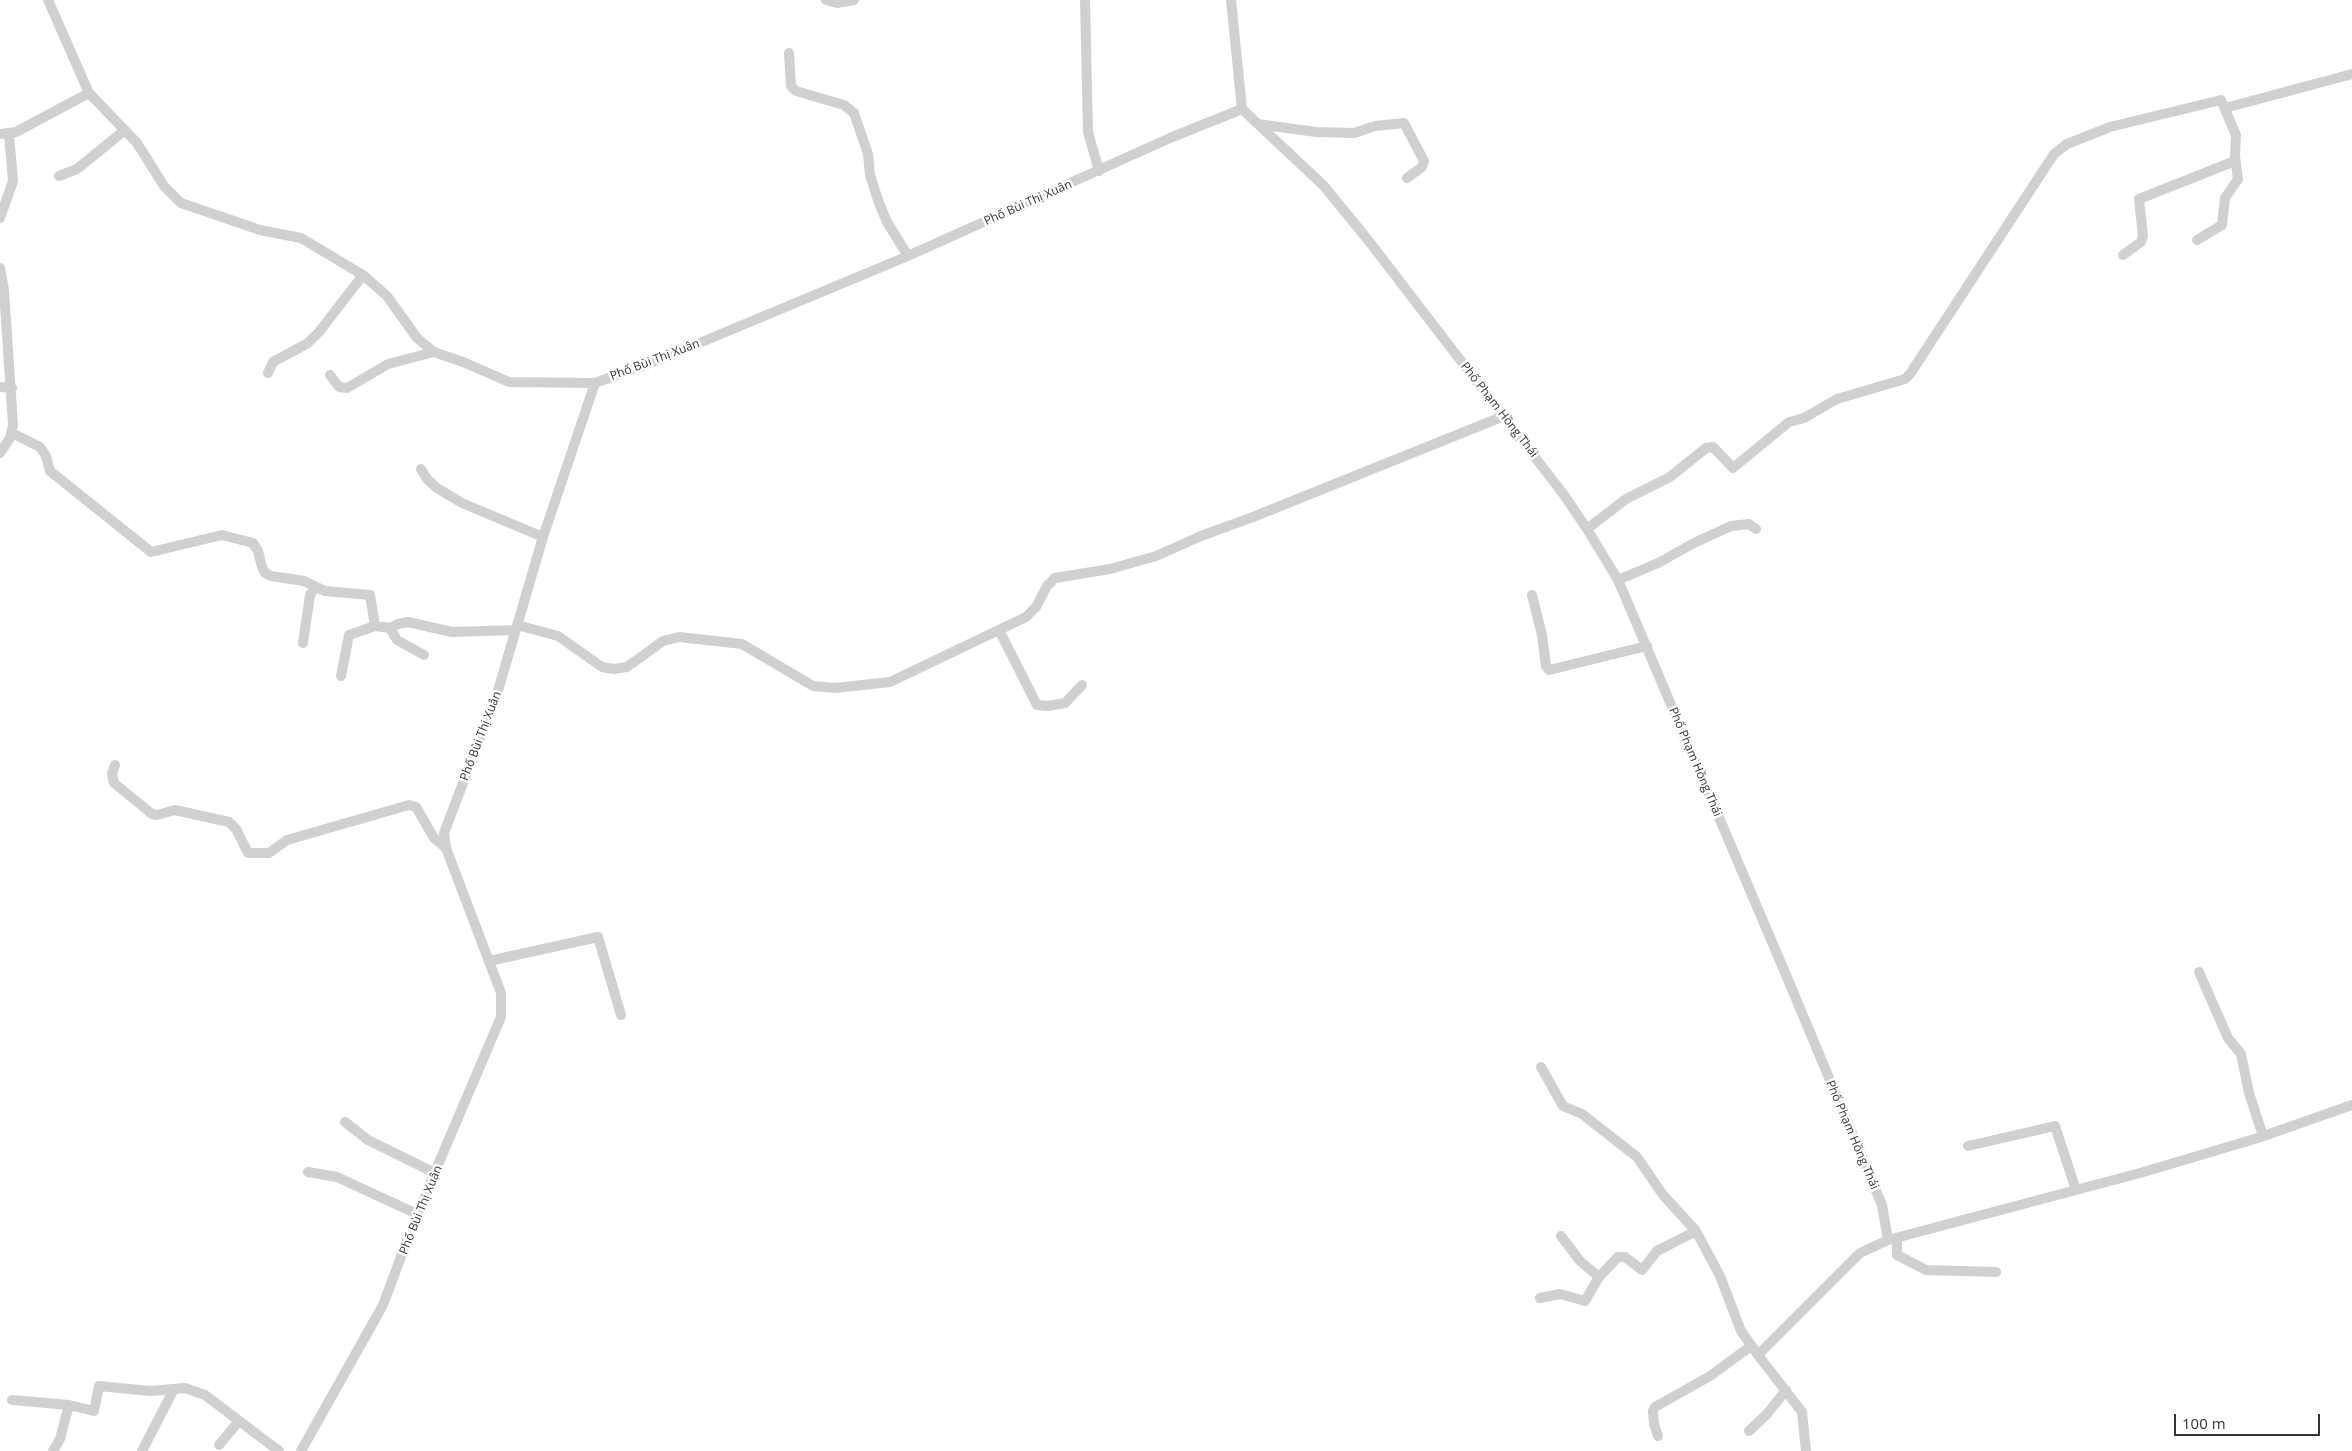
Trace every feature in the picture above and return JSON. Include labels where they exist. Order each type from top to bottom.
[{"type":"street","points":[[48,0],[89,93],[144,151],[164,186],[181,202],[260,230],[301,238],[363,275],[387,296],[417,338],[434,352],[509,382],[595,383]]},
{"type":"street","points":[[826,0],[836,3],[854,0]]},
{"type":"street","points":[[1085,0],[1088,132],[1098,171]]},
{"type":"street","points":[[1230,0],[1242,109]]},
{"type":"street","points":[[788,53],[791,86],[796,91],[844,105],[854,113],[868,154],[870,175],[879,203],[887,222],[908,256]]},
{"type":"street","points":[[2225,108],[2352,74]]},
{"type":"street","points":[[0,218],[13,181],[4,134],[89,93]]},
{"type":"street","points":[[1587,529],[1626,500],[1670,477],[1706,448],[1713,447],[1733,468],[1789,422],[1804,418],[1837,398],[1905,378],[2060,148],[2102,129],[2220,100],[2236,135],[2235,161],[2238,179],[2225,198],[2222,226],[2197,240]]},
{"type":"street","name":"Phố Bùi Thị Xuân","points":[[301,1451],[383,1305],[417,1214],[501,1017],[501,993],[446,848],[444,833],[497,694],[543,536],[595,383],[661,359],[908,256],[1170,138],[1242,109]]},
{"type":"street","name":"Phố Phạm Hồng Thái","points":[[1242,109],[1324,186],[1368,240],[1564,495],[1618,580],[1882,1205],[1897,1254],[1926,1270],[1996,1272]]},
{"type":"street","points":[[1258,124],[1316,132],[1354,133],[1374,126],[1404,123],[1424,161],[1422,167],[1407,178]]},
{"type":"street","points":[[59,176],[77,169],[125,130]]},
{"type":"street","points":[[2123,255],[2141,242],[2143,236],[2139,199],[2235,161]]},
{"type":"street","points":[[0,268],[4,290],[12,388],[12,432],[0,453]]},
{"type":"street","points":[[268,373],[273,362],[308,343],[319,332],[363,275]]},
{"type":"street","points":[[330,374],[339,387],[347,388],[388,364],[434,352]]},
{"type":"street","points":[[0,387],[12,388]]},
{"type":"street","points":[[341,676],[349,635],[375,626],[390,628],[408,622],[452,632],[516,628],[558,636],[592,662],[602,667],[614,669],[627,667],[663,641],[672,638],[732,641],[751,648],[802,682],[813,686],[835,688],[890,682],[902,678],[1032,612],[1047,586],[1055,578],[1110,569],[1156,556],[1504,416]]},
{"type":"street","points":[[12,432],[40,448],[46,456],[50,471],[151,552],[216,536],[229,536],[256,546],[265,573],[304,581],[325,591],[370,595],[375,626]]},
{"type":"street","points":[[421,469],[427,479],[437,488],[462,503],[543,536]]},
{"type":"street","points":[[1618,580],[1652,566],[1694,543],[1732,526],[1749,524],[1756,529]]},
{"type":"street","points":[[303,643],[310,595],[315,587]]},
{"type":"street","points":[[1532,595],[1542,635],[1546,666],[1549,670],[1647,646]]},
{"type":"street","points":[[390,628],[397,640],[424,655]]},
{"type":"street","points":[[999,630],[1037,704],[1048,706],[1065,703],[1082,685]]},
{"type":"street","points":[[115,765],[112,774],[114,783],[152,814],[157,815],[175,810],[229,822],[236,829],[248,853],[269,853],[288,840],[409,805],[416,807],[434,838],[446,848]]},
{"type":"street","points":[[488,958],[598,937],[621,1015]]},
{"type":"street","points":[[2199,972],[2228,1038],[2241,1054],[2250,1093],[2264,1136]]},
{"type":"street","points":[[1541,1067],[1564,1106],[1582,1114],[1636,1157],[1663,1195],[1696,1231],[1713,1261],[1741,1331],[1804,1416],[1806,1451]]},
{"type":"street","points":[[1758,1355],[1860,1253],[1892,1239],[2076,1190],[2264,1136],[2352,1105]]},
{"type":"street","points":[[345,1122],[368,1140],[435,1173]]},
{"type":"street","points":[[1968,1146],[2055,1126],[2076,1190]]},
{"type":"street","points":[[308,1172],[337,1177],[417,1214]]},
{"type":"street","points":[[1540,1298],[1560,1294],[1585,1301],[1599,1277],[1622,1256],[1642,1270],[1657,1251],[1696,1231]]},
{"type":"street","points":[[1561,1236],[1580,1262],[1599,1277]]},
{"type":"street","points":[[1658,1436],[1653,1416],[1655,1407],[1710,1376],[1751,1346]]},
{"type":"street","points":[[12,1400],[69,1405],[94,1411],[99,1386],[150,1391],[185,1388],[205,1395],[279,1451]]},
{"type":"street","points":[[142,1451],[174,1389]]},
{"type":"street","points":[[1749,1431],[1786,1390]]},
{"type":"street","points":[[53,1451],[60,1439],[69,1405]]},
{"type":"street","points":[[219,1445],[239,1421]]}]
